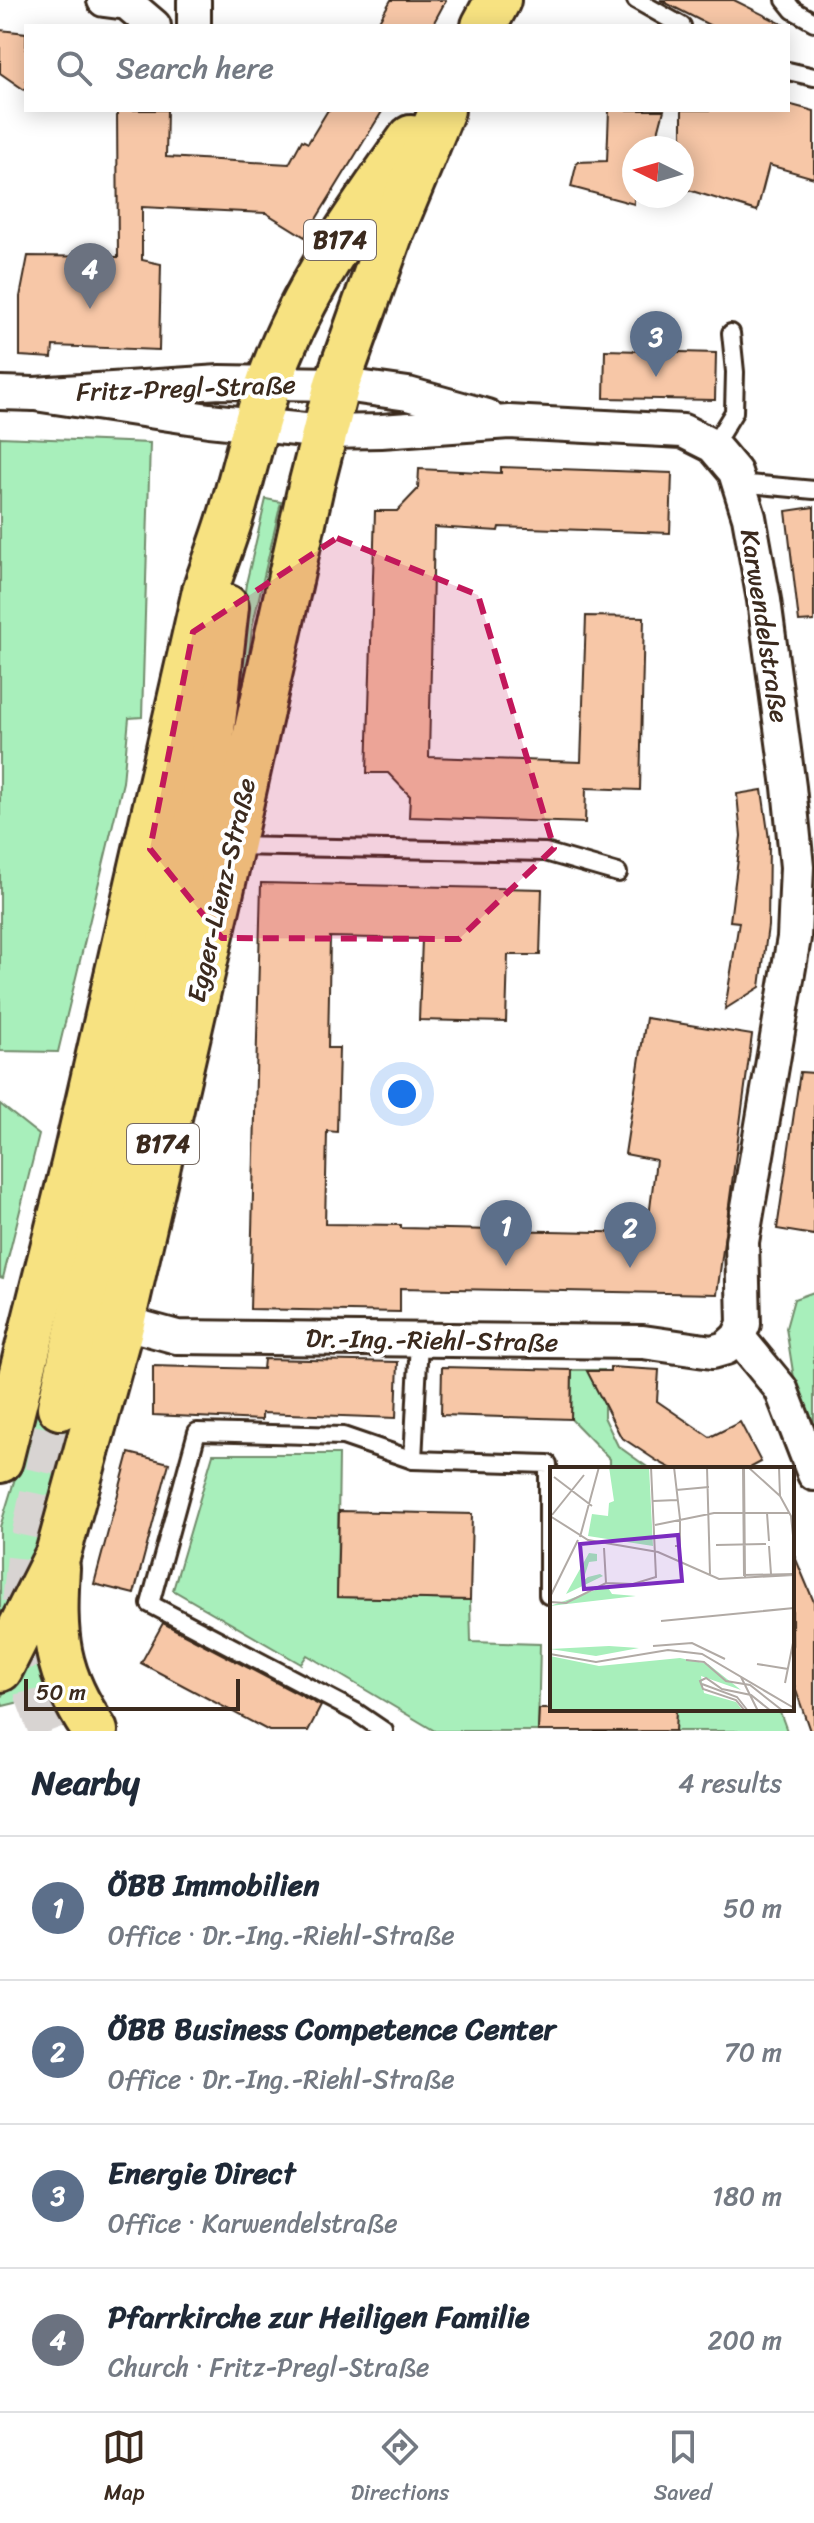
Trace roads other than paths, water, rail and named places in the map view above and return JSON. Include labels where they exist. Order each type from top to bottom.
[{"type":"main road","points":[[485,24],[498,0]]},
{"type":"main road","name":"Egger-Lienz-Straße","points":[[0,1460],[74,1164],[205,591],[236,500],[256,425],[270,381],[305,300],[327,259],[429,112]]},
{"type":"main road","name":"Egger-Lienz-Straße","points":[[0,1669],[58,1554],[122,1322],[337,384],[390,235],[441,112]]},
{"type":"main road","name":"Egger-Lienz-Straße","points":[[60,1407],[210,748],[236,500]]},
{"type":"main road","points":[[58,1554],[54,1616],[58,1658],[72,1695],[95,1731]]},
{"type":"street","points":[[194,0],[194,24]]},
{"type":"street","points":[[121,1],[151,24]]},
{"type":"street","name":"Fritz-Pregl-Straße","points":[[0,393],[35,394],[270,381],[337,384]]},
{"type":"street","points":[[337,384],[408,394],[509,422]]},
{"type":"street","name":"Fritz-Pregl-Straße","points":[[35,394],[324,432]]},
{"type":"street","points":[[324,432],[509,422],[683,431],[713,446]]},
{"type":"street","name":"Karwendelstraße","points":[[713,446],[735,472],[749,517],[764,600],[797,867],[794,938],[742,1242],[745,1308],[744,1324],[738,1337]]},
{"type":"street","name":"Dr.-Ing.-Riehl-Straße","points":[[122,1322],[177,1337],[643,1342],[712,1352],[726,1348],[738,1337]]},
{"type":"street","points":[[738,1337],[781,1389],[814,1474]]},
{"type":"lane","points":[[636,0],[678,24]]},
{"type":"lane","points":[[785,0],[793,10],[814,22]]},
{"type":"lane","points":[[790,71],[814,77]]},
{"type":"lane","points":[[713,446],[734,412],[735,372],[731,333]]},
{"type":"lane","points":[[738,483],[814,490]]},
{"type":"lane","points":[[231,846],[545,852],[618,873]]},
{"type":"lane","points":[[413,1460],[419,1341]]},
{"type":"lane","points":[[384,1731],[356,1712],[150,1604],[197,1432],[343,1436],[413,1460],[548,1464],[548,1595]]},
{"type":"tunnel","points":[[51,1731],[37,1694],[27,1649],[24,1603],[29,1557],[60,1407]]},
{"type":"place","name":"Pfarrkirche zur Heiligen Familie","points":[[90,309]]},
{"type":"place","name":"Energie Direct","points":[[656,377]]},
{"type":"place","name":"ÖBB Immobilien","points":[[506,1266]]},
{"type":"place","name":"ÖBB Business Competence Center","points":[[630,1268]]}]
